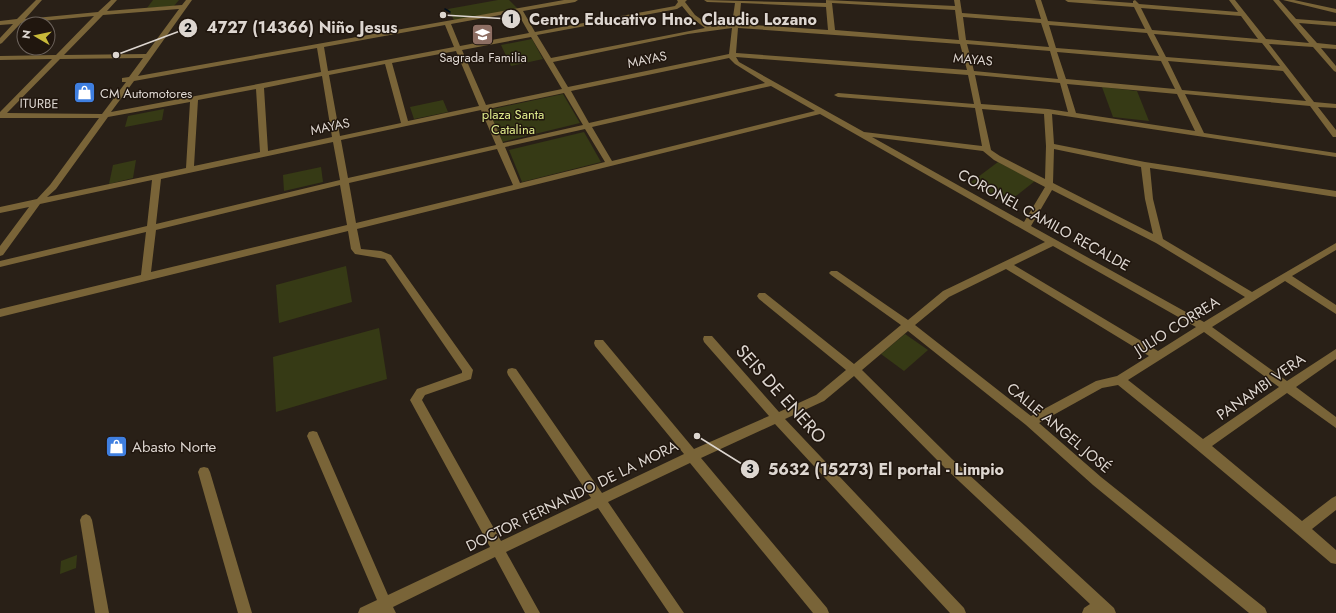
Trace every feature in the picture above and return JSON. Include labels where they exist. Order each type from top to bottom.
[{"type":"street","points":[[25,16],[39,0]]},
{"type":"street","points":[[0,115],[114,0]]},
{"type":"street","points":[[0,253],[40,199],[46,188],[102,116],[179,7],[189,0]]},
{"type":"street","points":[[128,80],[575,0]]},
{"type":"street","points":[[682,0],[693,16],[710,29]]},
{"type":"street","name":"ITURBE","points":[[0,115],[102,116],[325,75],[677,7],[681,5],[682,0]]},
{"type":"street","points":[[707,0],[829,2],[959,12],[1149,32],[1336,47]]},
{"type":"street","points":[[732,55],[738,0]]},
{"type":"street","points":[[957,0],[963,42],[971,72],[986,149]]},
{"type":"street","points":[[1038,0],[1073,115]]},
{"type":"street","points":[[1068,0],[1135,3],[1243,14]]},
{"type":"street","points":[[1232,0],[1336,135]]},
{"type":"street","points":[[1276,0],[1336,70]]},
{"type":"street","points":[[1286,0],[1336,11]]},
{"type":"street","points":[[829,2],[832,32]]},
{"type":"street","points":[[1135,3],[1200,133]]},
{"type":"street","points":[[56,18],[179,7]]},
{"type":"street","points":[[519,10],[609,163]]},
{"type":"street","points":[[0,23],[16,21]]},
{"type":"street","points":[[1294,21],[1336,24]]},
{"type":"street","points":[[447,23],[517,186]]},
{"type":"street","points":[[0,42],[16,25]]},
{"type":"street","points":[[548,61],[710,29],[735,26],[963,42],[1285,69]]},
{"type":"street","points":[[320,46],[358,252],[378,254],[388,257],[468,370],[467,376],[425,390],[417,396],[416,400],[533,613]]},
{"type":"street","name":"MAYAS","points":[[0,210],[40,199],[264,154],[732,55],[863,63],[971,72],[1336,106]]},
{"type":"street","name":"CORONEL CAMILO RECALDE","points":[[732,55],[737,63],[772,84],[1205,327],[1336,423]]},
{"type":"street","points":[[0,58],[145,56]]},
{"type":"street","points":[[388,63],[405,124]]},
{"type":"street","points":[[0,264],[344,182],[772,84]]},
{"type":"street","points":[[260,87],[264,154]]},
{"type":"street","points":[[838,95],[1048,111],[1200,133],[1226,139],[1336,155]]},
{"type":"street","points":[[190,169],[194,99]]},
{"type":"street","points":[[1026,227],[1049,185],[1050,146],[1048,111]]},
{"type":"street","points":[[0,313],[821,112]]},
{"type":"street","points":[[860,134],[986,149],[997,158],[1159,241],[1253,297]]},
{"type":"street","points":[[1050,146],[1145,165],[1336,194]]},
{"type":"street","points":[[1145,165],[1149,199],[1159,241]]},
{"type":"street","points":[[146,277],[157,176]]},
{"type":"street","name":"DOCTOR FERNANDO DE LA MORA","points":[[365,613],[387,608],[498,549],[691,456],[820,398],[946,294],[1053,242]]},
{"type":"street","name":"JULIO CORREA","points":[[1030,422],[1100,384],[1120,380],[1285,276],[1336,246]]},
{"type":"street","points":[[1006,264],[1158,356]]},
{"type":"street","name":"CALLE ANGEL JOSÉ","points":[[834,273],[908,325],[1030,422],[1098,482],[1260,613]]},
{"type":"street","points":[[1285,276],[1336,310]]},
{"type":"street","points":[[762,296],[853,370],[1099,610]]},
{"type":"street","name":"SEIS DE ENERO","points":[[708,339],[777,418],[959,613]]},
{"type":"street","points":[[599,343],[822,613]]},
{"type":"street","name":"PANAMBI VERA","points":[[1203,446],[1336,353]]},
{"type":"street","points":[[512,372],[677,613]]},
{"type":"street","points":[[1120,380],[1203,446],[1336,558]]},
{"type":"street","points":[[313,436],[387,608]]},
{"type":"street","points":[[204,472],[245,613]]},
{"type":"street","points":[[1301,530],[1336,502]]},
{"type":"street","points":[[86,520],[102,613]]},
{"type":"green space","points":[[153,0],[179,0],[174,6],[147,8]]},
{"type":"green space","points":[[498,0],[509,0],[518,9],[454,20],[448,9]]},
{"type":"green space","points":[[532,39],[543,59],[511,66],[501,45]]},
{"type":"green space","points":[[1102,87],[1137,91],[1149,121],[1113,117]]},
{"type":"green space","name":"plaza Santa Catalina","points":[[563,94],[580,123],[502,142],[488,110]]},
{"type":"green space","points":[[443,100],[448,112],[414,119],[410,107]]},
{"type":"green space","points":[[164,109],[162,120],[125,127],[128,116]]},
{"type":"green space","points":[[584,132],[601,162],[522,182],[509,150]]},
{"type":"green space","points":[[136,160],[133,178],[109,184],[113,165]]},
{"type":"green space","points":[[998,162],[1035,181],[1007,203],[970,183]]},
{"type":"green space","points":[[321,167],[323,182],[284,191],[283,175]]},
{"type":"green space","points":[[346,266],[352,302],[279,323],[276,285]]},
{"type":"green space","points":[[379,328],[387,379],[276,412],[273,357]]},
{"type":"green space","points":[[905,334],[928,350],[904,371],[881,354]]},
{"type":"green space","points":[[77,555],[76,568],[60,574],[61,561]]},
{"type":"waterway","points":[[445,9],[450,12]]},
{"type":"place","name":"Centro Educativo Hno. Claudio Lozano","points":[[443,15]]},
{"type":"place","name":"Sagrada Familia","points":[[483,35]]},
{"type":"place","name":"4727 (14366) Niño Jesus","points":[[116,55]]},
{"type":"place","name":"CM Automotores","points":[[84,93]]},
{"type":"place","name":"5632 (15273) El portal - Limpio","points":[[697,436]]},
{"type":"place","name":"Abasto Norte","points":[[116,447]]}]
